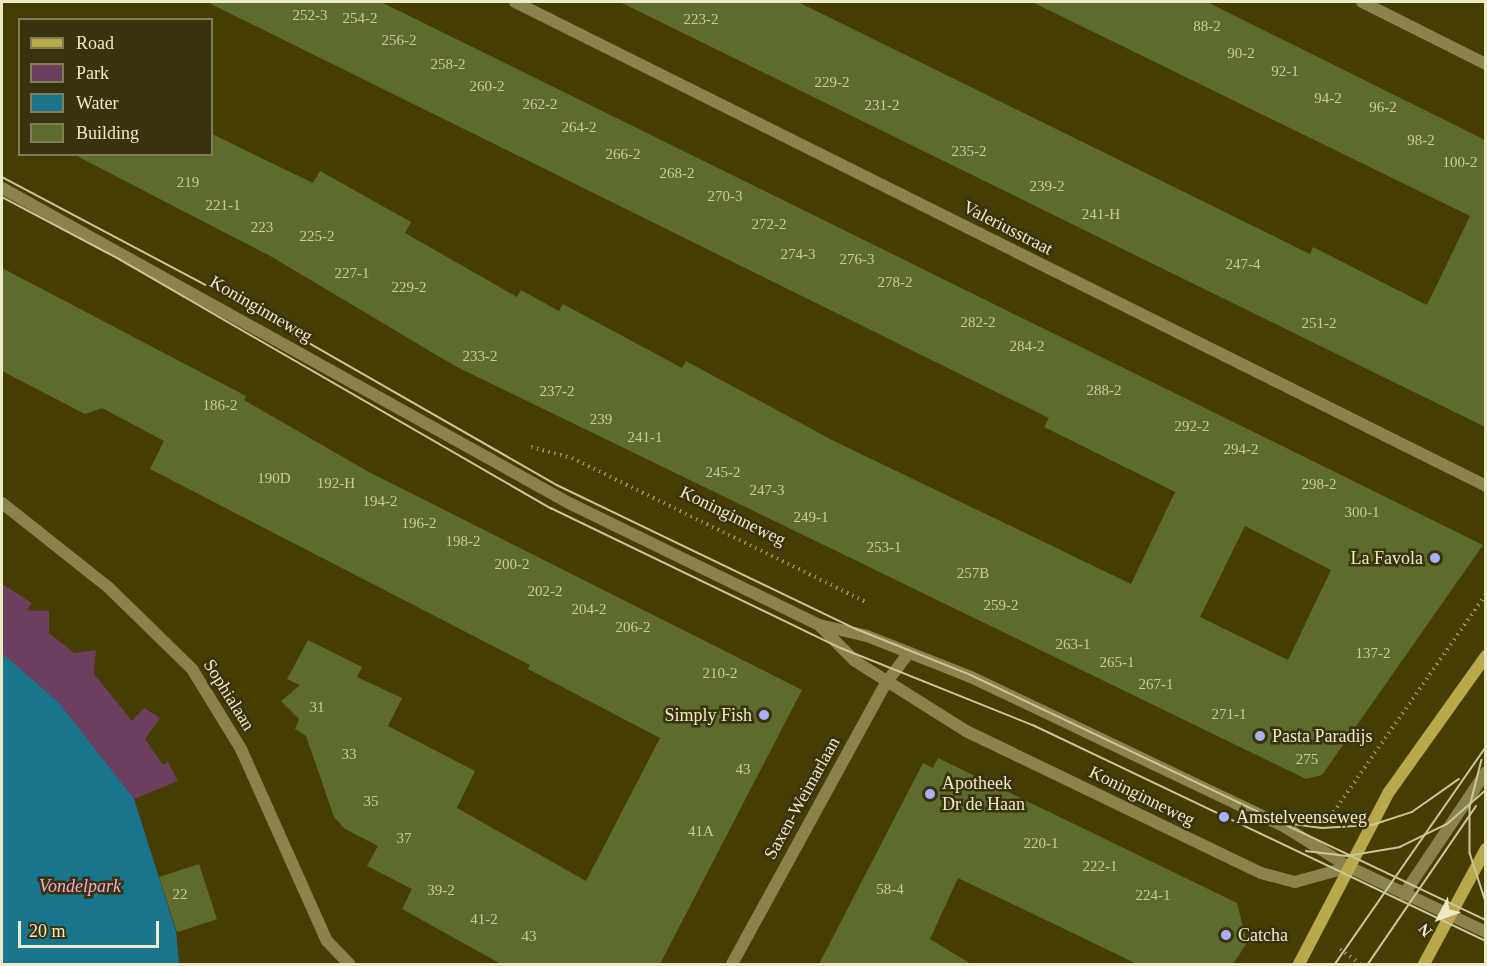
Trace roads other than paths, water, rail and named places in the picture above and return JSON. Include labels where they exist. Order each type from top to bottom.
[{"type":"main road","points":[[1299,964],[1349,867],[1434,722],[1485,656]]},
{"type":"main road","points":[[1424,964],[1485,849]]},
{"type":"street","name":"Valeriusstraat","points":[[515,2],[1485,486]]},
{"type":"street","points":[[1362,2],[1485,64]]},
{"type":"street","name":"Koninginneweg","points":[[2,188],[217,303],[500,467],[819,625],[867,636],[971,677],[1285,827],[1349,867]]},
{"type":"street","name":"Sophialaan","points":[[2,503],[108,587],[192,669],[241,749],[327,941],[349,964]]},
{"type":"street","name":"Koninginneweg","points":[[819,625],[855,661],[886,683],[966,731],[1261,873],[1295,882],[1349,867]]},
{"type":"street","name":"Saxen-Weimarlaan","points":[[732,964],[886,683],[909,653]]},
{"type":"street","points":[[1404,894],[1485,772]]},
{"type":"street","points":[[1349,867],[1485,932]]},
{"type":"water","name":"Vondelpark","points":[[2,653],[59,703],[134,799],[176,932],[179,964],[2,964]]},
{"type":"tram line","points":[[2,177],[234,300],[557,485],[854,628],[971,675],[1486,920]]},
{"type":"tram line","points":[[2,197],[119,259],[551,508],[841,648],[1033,725],[1486,941]]},
{"type":"tram line","points":[[1335,964],[1486,747]]},
{"type":"tram line","points":[[1482,760],[1470,807],[1470,853],[1486,902]]},
{"type":"tram line","points":[[1293,824],[1322,828],[1372,825],[1412,812],[1459,779]]},
{"type":"tram line","points":[[1306,851],[1347,856],[1400,847],[1447,824],[1486,790]]},
{"type":"tram line","points":[[1368,964],[1476,806]]},
{"type":"place","name":"La Favola","points":[[1435,558]]},
{"type":"place","name":"Simply Fish","points":[[764,715]]},
{"type":"place","name":"Pasta Paradijs","points":[[1260,736]]},
{"type":"place","name":"Apotheek Dr de Haan","points":[[930,794]]},
{"type":"place","name":"Amstelveenseweg","points":[[1224,817]]},
{"type":"place","name":"Catcha","points":[[1226,935]]}]
